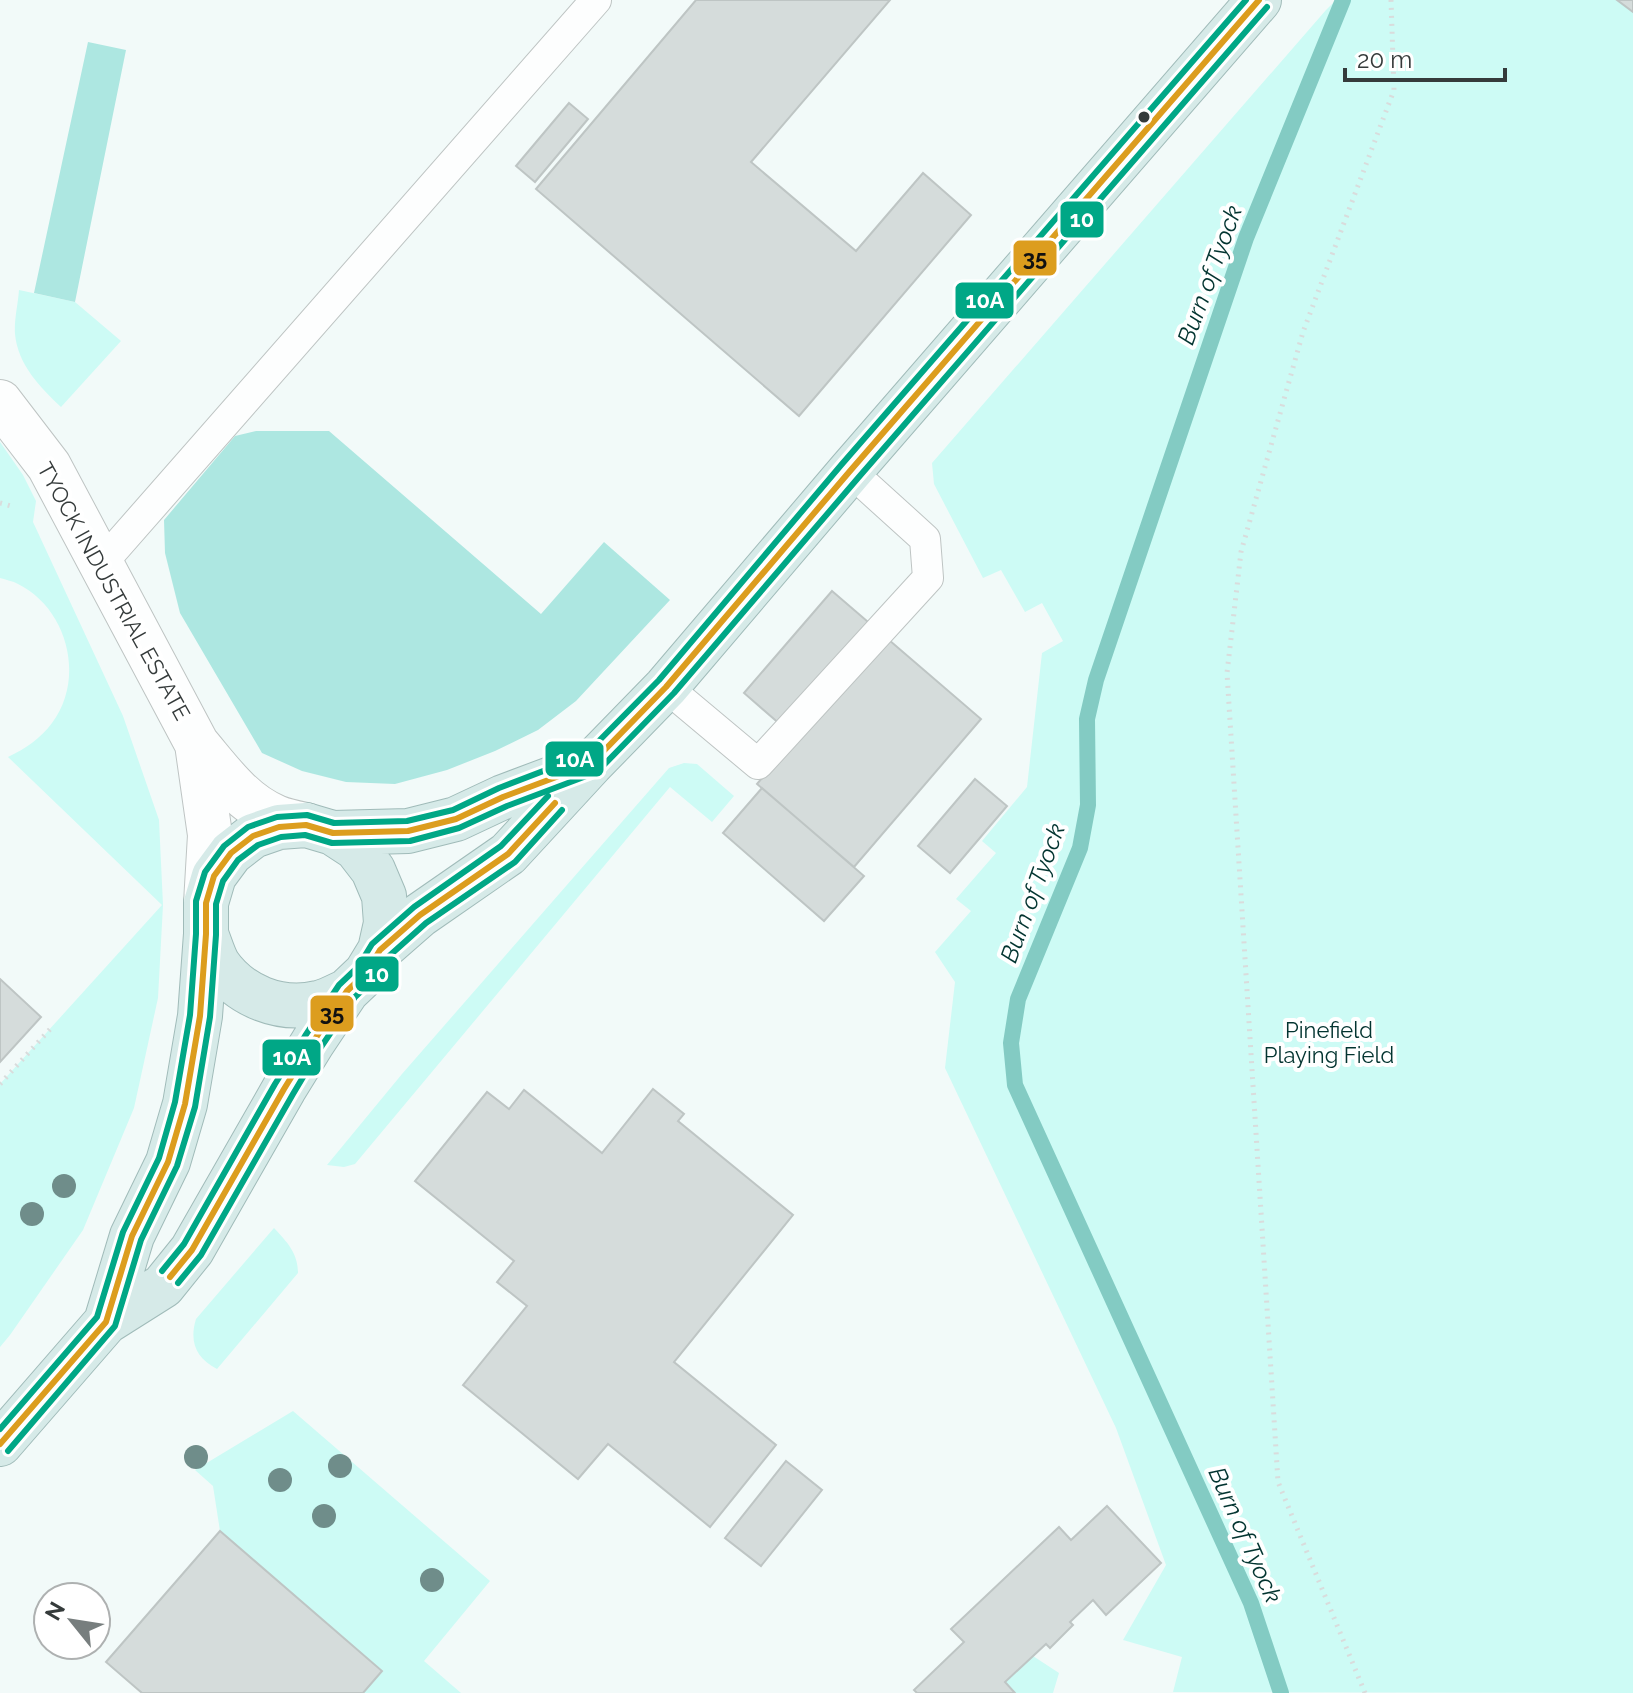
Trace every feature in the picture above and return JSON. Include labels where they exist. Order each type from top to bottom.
[{"type":"highway","points":[[0,1444],[106,1322],[163,1286],[192,1250],[284,1089],[347,991],[366,973],[380,950],[420,915],[508,854],[666,687],[1259,0]]},
{"type":"highway","points":[[106,1322],[132,1236],[168,1162],[185,1104],[200,1016],[206,919],[214,876],[231,853],[253,836],[279,827],[408,831],[456,819],[503,797],[591,764]]},
{"type":"highway","points":[[320,829],[356,848],[373,870],[384,896],[386,923],[380,950]]},
{"type":"highway","points":[[206,919],[217,962],[237,985],[262,1000],[291,1006],[320,1003],[347,991]]},
{"type":"street","name":"TYOCK INDUSTRIAL ESTATE","points":[[0,402],[49,466],[197,744],[246,799],[275,817],[320,829]]},
{"type":"street","name":"TYOCK INDUSTRIAL ESTATE","points":[[197,744],[210,835],[206,919]]},
{"type":"lane","points":[[102,563],[596,0]]},
{"type":"lane","points":[[666,687],[758,764],[928,578],[925,539],[850,471]]},
{"type":"path","points":[[1365,1693],[1278,1482],[1227,673],[1241,552],[1303,332],[1394,90],[1391,0]]},
{"type":"path","points":[[0,1084],[52,1027]]},
{"type":"green space","name":"Pinefield Playing Field","points":[[1336,0],[1617,0],[1633,12],[1633,1693],[1173,1692],[1182,1657],[1123,1640],[1166,1565],[1116,1428],[945,1068],[955,982],[935,952],[971,911],[956,899],[996,853],[982,841],[1027,787],[1042,653],[1063,641],[1042,603],[1025,612],[1001,570],[983,578],[934,484],[932,463]]},
{"type":"green space","points":[[19,290],[75,302],[121,341],[61,407],[38,383],[20,356],[15,329]]},
{"type":"green space","points":[[0,442],[23,475],[36,501],[33,522],[123,716],[159,820],[163,905],[158,998],[134,1108],[83,1230],[0,1347],[0,1084],[162,905],[8,757],[32,743],[52,723],[68,686],[69,666],[66,646],[49,610],[35,595],[18,584],[0,578]]},
{"type":"green space","points":[[684,763],[697,764],[734,796],[712,822],[670,787],[355,1164],[344,1167],[327,1165],[402,1074],[669,768]]},
{"type":"green space","points":[[274,1228],[294,1254],[298,1273],[217,1369],[204,1360],[196,1348],[193,1335],[196,1319]]},
{"type":"green space","points":[[293,1411],[490,1581],[424,1661],[461,1693],[363,1693],[382,1671],[220,1531],[213,1486],[195,1470]]},
{"type":"green space","points":[[1033,1656],[1059,1673],[1053,1693],[1015,1693],[1005,1682]]},
{"type":"shaded area","points":[[88,42],[126,50],[75,302],[34,293]]},
{"type":"shaded area","points":[[256,431],[329,431],[541,614],[604,542],[670,600],[576,701],[538,730],[495,751],[447,770],[395,784],[346,782],[302,771],[262,753],[180,613],[165,553],[164,520],[235,436]]},
{"type":"building","points":[[696,0],[890,0],[751,162],[856,251],[923,173],[971,215],[799,416],[536,189]]},
{"type":"building","points":[[1617,0],[1633,0],[1633,12]]},
{"type":"building","points":[[569,103],[588,119],[535,182],[516,166]]},
{"type":"building","points":[[832,591],[981,719],[854,867],[757,784],[796,738],[744,693]]},
{"type":"building","points":[[975,779],[1007,806],[950,873],[918,846]]},
{"type":"building","points":[[762,788],[864,876],[824,921],[723,833]]},
{"type":"building","points":[[0,979],[41,1017],[0,1062]]},
{"type":"building","points":[[653,1089],[684,1114],[678,1121],[793,1215],[674,1362],[776,1445],[710,1527],[608,1444],[578,1479],[463,1385],[527,1306],[497,1282],[514,1261],[415,1181],[487,1092],[509,1109],[524,1090],[602,1153]]},
{"type":"building","points":[[786,1461],[822,1490],[761,1566],[725,1538]]},
{"type":"building","points":[[1107,1506],[1161,1563],[1106,1615],[1093,1600],[1070,1622],[1073,1625],[1050,1648],[1046,1644],[1005,1682],[1015,1693],[917,1693],[914,1690],[964,1642],[951,1629],[1059,1527],[1071,1540]]},
{"type":"building","points":[[220,1531],[382,1671],[363,1693],[142,1693],[106,1662],[112,1661],[112,1655]]},
{"type":"waterway","name":"Burn of Tyock","points":[[1281,1693],[1251,1603],[1015,1085],[1011,1043],[1018,999],[1080,848],[1088,805],[1087,719],[1096,680],[1246,238],[1343,0]]},
{"type":"transit line","name":"10A","points":[[0,1429],[97,1317],[123,1232],[159,1158],[175,1102],[190,1015],[196,901],[205,872],[224,846],[248,827],[277,817],[307,815],[334,823],[407,821],[453,810],[499,788],[585,755],[659,680],[842,464],[1246,0]]},
{"type":"transit line","name":"35","points":[[0,1444],[106,1322],[132,1236],[168,1162],[185,1104],[200,1016],[206,903],[214,876],[231,853],[253,836],[279,827],[306,825],[333,833],[408,831],[456,819],[503,797],[591,764],[666,687],[1259,0]]},
{"type":"transit line","name":"10","points":[[8,1451],[115,1326],[141,1240],[177,1166],[195,1107],[210,1017],[216,904],[223,881],[238,860],[258,845],[281,837],[305,835],[332,843],[410,841],[459,828],[597,772],[674,693],[1267,7]]},
{"type":"transit line","name":"10A","points":[[162,1271],[184,1244],[305,1036],[339,985],[358,967],[372,944],[414,907],[501,846],[548,796]]},
{"type":"transit line","name":"35","points":[[170,1277],[192,1250],[313,1042],[347,991],[366,973],[380,950],[420,915],[508,854],[555,803]]},
{"type":"transit line","name":"10","points":[[178,1283],[201,1255],[321,1047],[355,997],[374,979],[388,957],[426,923],[515,862],[562,810]]}]
